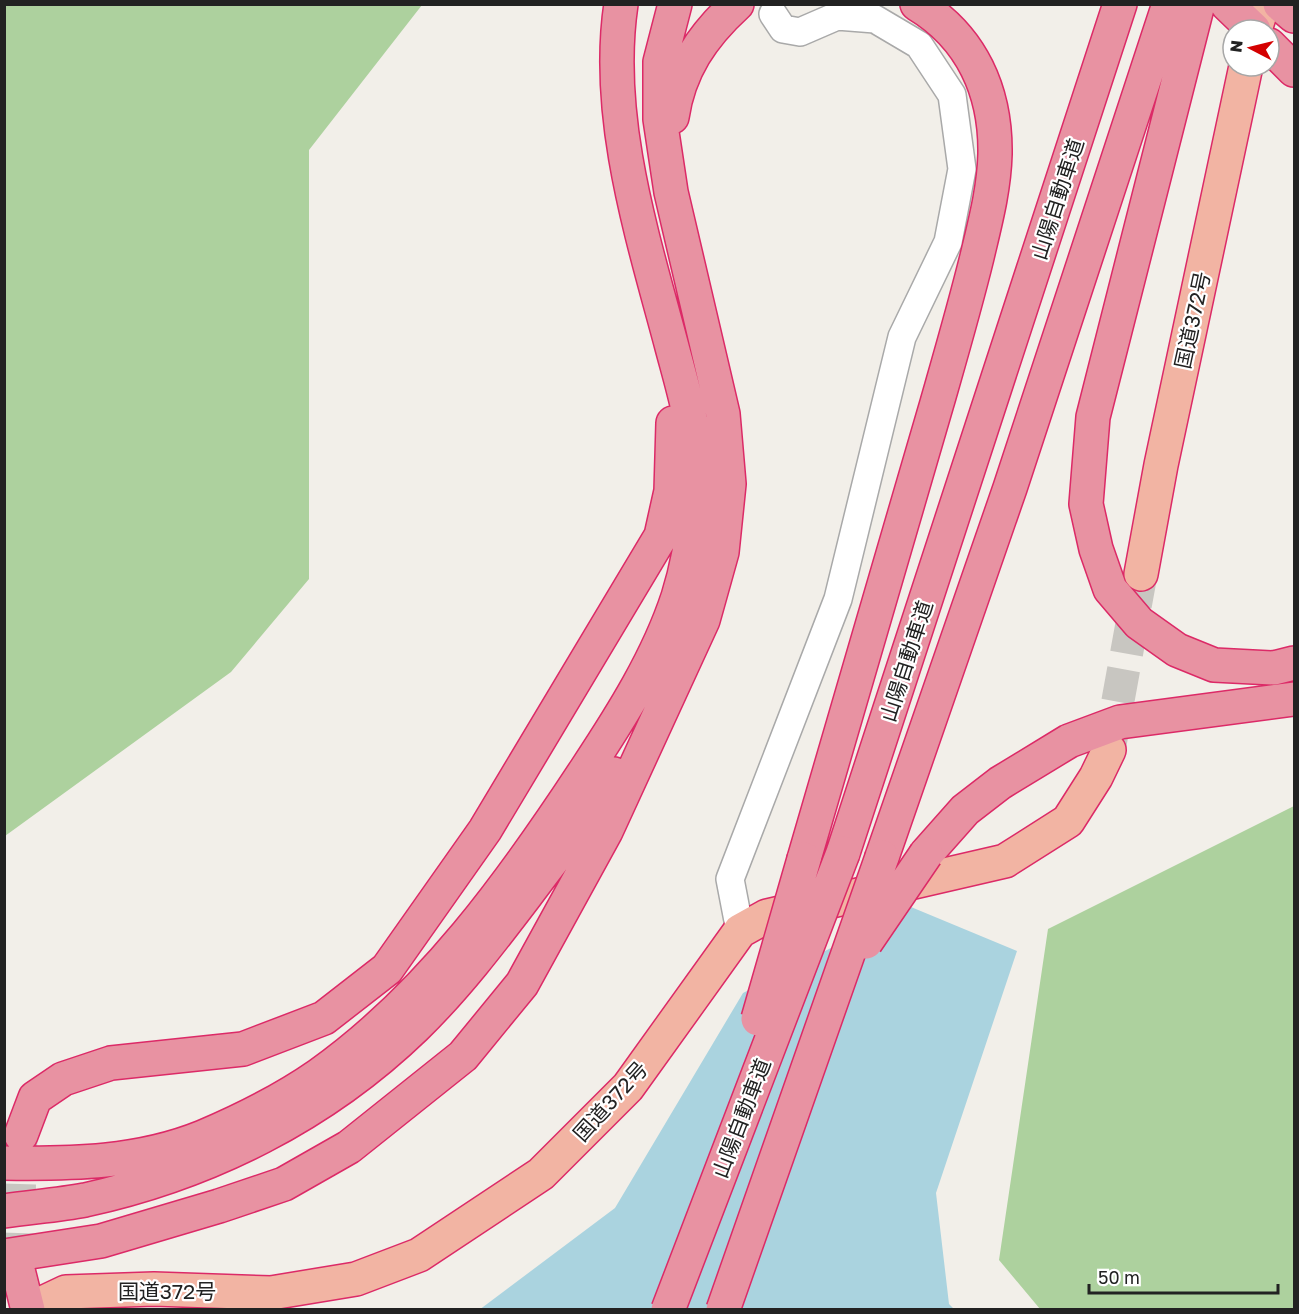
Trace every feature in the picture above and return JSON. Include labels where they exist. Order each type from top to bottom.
[{"type":"highway","points":[[4,1164],[78,1163],[124,1158],[197,1139],[234,1122],[318,1076],[389,1017],[463,938],[530,855],[614,727],[653,656],[678,597],[691,540],[696,481],[690,410],[632,186],[622,119],[615,43],[621,4]]},
{"type":"highway","points":[[622,119],[626,55],[637,4]]},
{"type":"highway","points":[[28,1310],[11,1261],[101,1241],[284,1184],[349,1147],[463,1056],[522,984],[606,831],[703,621],[722,552],[729,484],[723,414],[671,192],[660,119],[660,62],[675,4]]},
{"type":"highway","points":[[671,192],[670,125],[675,95],[686,66],[700,42],[736,4]]},
{"type":"highway","points":[[691,1248],[953,348],[991,200],[995,154],[993,120],[982,76],[964,44],[948,26],[917,4]]},
{"type":"highway","name":"山陽自動車道","points":[[668,1310],[843,853],[1120,4]]},
{"type":"highway","name":"山陽自動車道","points":[[723,1310],[1010,488],[1169,4]]},
{"type":"highway","points":[[1198,4],[1093,417],[1086,504],[1096,549],[1110,589],[1139,623],[1177,650],[1214,665],[1274,668],[1294,663]]},
{"type":"highway","points":[[1227,4],[1242,18]]},
{"type":"highway","points":[[1280,4],[1294,16]]},
{"type":"highway","points":[[1281,57],[1294,69]]},
{"type":"highway","name":"国道372号","points":[[1141,574],[1164,453],[1243,78]]},
{"type":"highway","points":[[21,1135],[35,1098],[63,1079],[111,1063],[243,1048],[324,1018],[387,969],[485,830],[661,536],[671,491],[672,347]]},
{"type":"highway","points":[[4,1211],[83,1200],[181,1171],[249,1144],[311,1110],[370,1067],[415,1026],[479,957],[593,806],[673,686]]},
{"type":"highway","points":[[836,990],[882,916],[926,854],[965,810],[1000,783],[1069,741],[1120,722],[1294,699]]},
{"type":"highway","name":"国道372号","points":[[28,1310],[66,1293],[154,1289],[271,1293],[356,1279],[419,1255],[541,1174],[628,1087],[740,931],[767,916],[1005,861],[1068,821],[1096,777],[1109,750]]},
{"type":"highway","points":[[4,1188],[115,1183],[181,1171]]},
{"type":"street","points":[[740,931],[730,879],[838,599],[902,337],[948,242],[962,169],[952,95],[920,45],[875,19],[837,16],[800,32],[783,29],[773,14]]},
{"type":"green space","points":[[5,4],[422,5],[309,150],[309,579],[231,672],[5,836]]},
{"type":"green space","points":[[1294,806],[1294,1309],[1040,1309],[999,1260],[1048,929]]},
{"type":"water","points":[[911,907],[1017,951],[936,1193],[949,1304],[954,1309],[479,1310],[615,1208],[743,993]]},
{"type":"tunnel","points":[[1109,750],[1141,574]]},
{"type":"tunnel","points":[[17,1266],[21,1135]]}]
